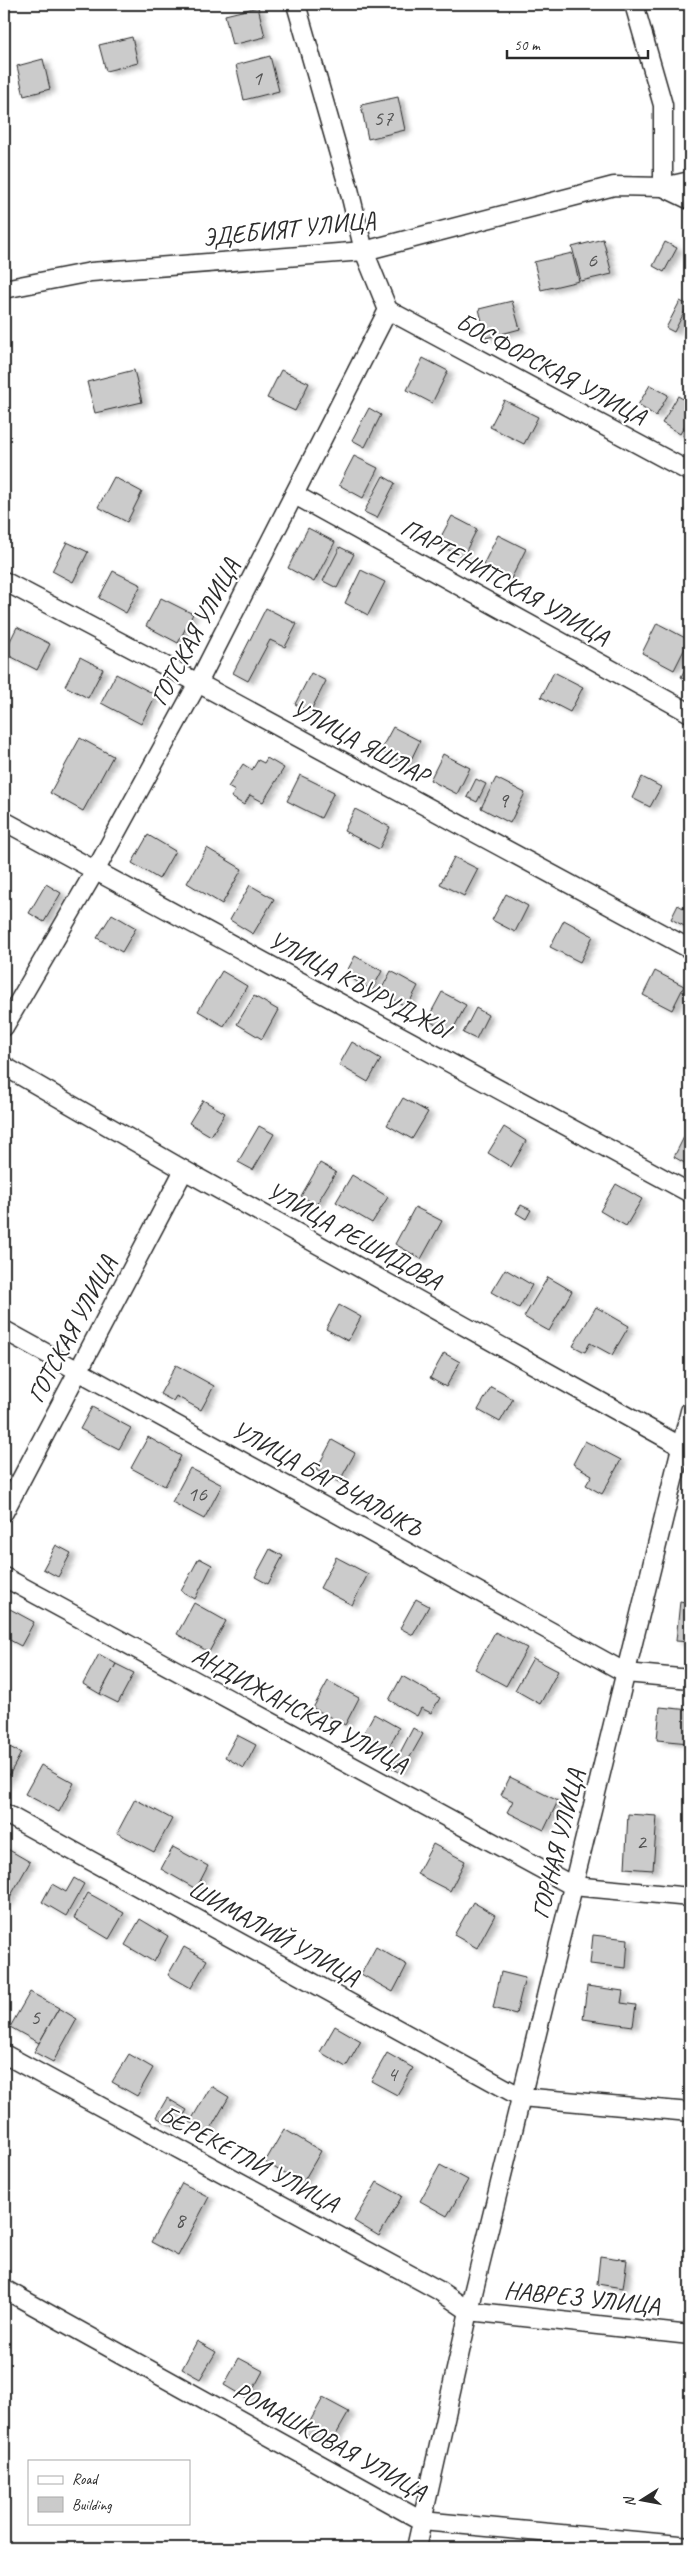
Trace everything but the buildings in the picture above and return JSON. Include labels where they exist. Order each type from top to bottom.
[{"type":"street","points":[[296,4],[349,190],[364,251],[388,310]]},
{"type":"street","points":[[634,4],[663,105],[663,187],[690,180]]},
{"type":"street","name":"ЭДЕБИЯТ УЛИЦА","points":[[4,289],[91,272],[364,251],[614,186],[663,187],[690,200]]},
{"type":"street","name":"БОСФОРСКАЯ УЛИЦА","points":[[388,310],[690,472]]},
{"type":"street","name":"ГОТСКАЯ УЛИЦА","points":[[4,1027],[95,871],[198,683],[388,310]]},
{"type":"street","name":"ПАРТЕНИТСКАЯ УЛИЦА","points":[[295,494],[690,713]]},
{"type":"street","name":"УЛИЦА ЯШЛАР","points":[[4,581],[198,683],[690,949]]},
{"type":"street","name":"УЛИЦА КЪУРУДЖЫ","points":[[4,821],[690,1193]]},
{"type":"street","name":"УЛИЦА РЕШИДОВА","points":[[4,1066],[184,1170],[686,1447]]},
{"type":"street","name":"ГОТСКАЯ УЛИЦА","points":[[4,1512],[184,1170]]},
{"type":"street","name":"УЛИЦА БАГЪЧАЛЫКЪ","points":[[4,1330],[626,1673]]},
{"type":"street","name":"ГОРНАЯ УЛИЦА","points":[[416,2548],[474,2289],[521,2097],[626,1673],[686,1447],[690,1411]]},
{"type":"street","name":"АНДИЖАНСКАЯ УЛИЦА","points":[[4,1577],[573,1886]]},
{"type":"street","points":[[626,1673],[690,1679]]},
{"type":"street","name":"ШИМАЛИЙ УЛИЦА","points":[[4,1813],[521,2097]]},
{"type":"street","points":[[573,1886],[690,1897]]},
{"type":"street","name":"БЕРЕКЕТЛИ УЛИЦА","points":[[4,2054],[438,2290],[469,2311]]},
{"type":"street","points":[[521,2097],[690,2112]]},
{"type":"street","name":"РОМАШКОВАЯ УЛИЦА","points":[[4,2289],[422,2521],[690,2546]]},
{"type":"street","name":"НАВРЕЗ УЛИЦА","points":[[469,2311],[690,2335]]}]
